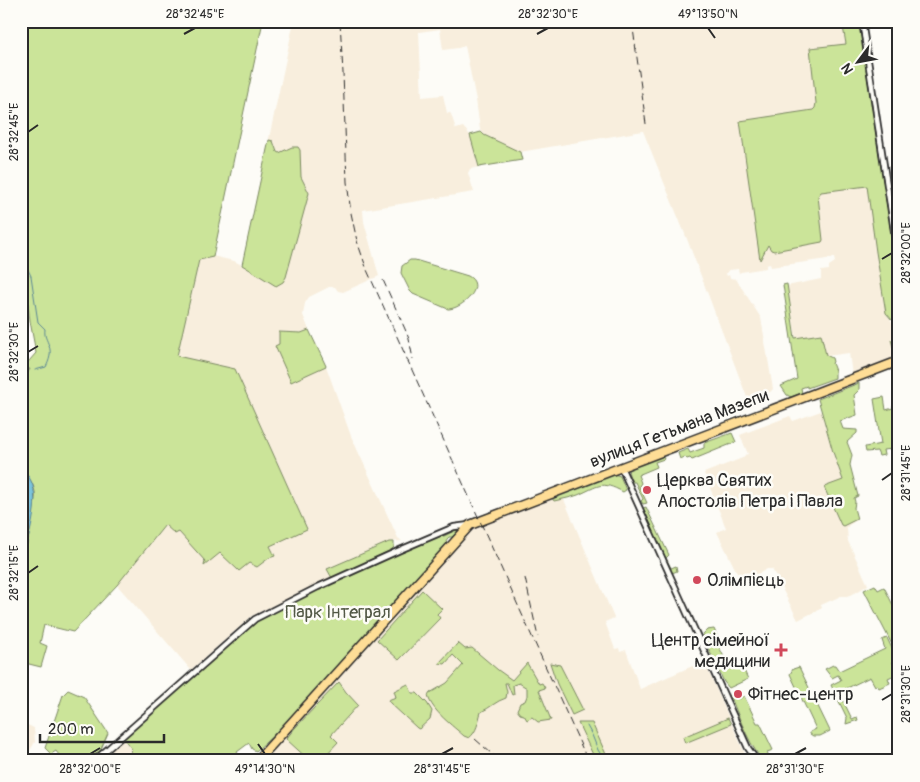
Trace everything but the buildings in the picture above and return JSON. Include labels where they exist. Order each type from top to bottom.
[{"type":"main road","name":"вулиця Гетьмана Мазепи","points":[[257,761],[470,525],[899,360]]},
{"type":"main road","points":[[21,756],[28,761]]},
{"type":"street","points":[[862,21],[899,264]]},
{"type":"street","points":[[620,467],[748,748],[757,761]]},
{"type":"street","name":"вулиця Гетьмана Мазепи","points":[[94,761],[255,619],[318,587],[400,550],[454,527],[470,525]]},
{"type":"shaded area","points":[[294,21],[842,21],[886,313],[893,323],[895,322],[898,338],[891,340],[896,359],[852,375],[849,353],[826,356],[796,339],[787,286],[821,279],[821,271],[829,270],[829,266],[835,262],[834,258],[771,267],[770,264],[766,265],[766,268],[739,273],[738,269],[729,270],[726,273],[727,276],[729,275],[730,278],[736,279],[761,318],[773,389],[770,392],[748,400],[687,239],[643,131],[520,152],[484,135],[480,129],[465,46],[443,50],[440,29],[419,32],[422,97],[443,95],[447,113],[451,114],[456,129],[463,127],[470,135],[479,167],[470,169],[468,173],[474,192],[363,210],[364,222],[379,276],[343,292],[338,291],[335,287],[329,287],[309,297],[305,303],[303,315],[309,330],[301,333],[279,332],[291,382],[326,366],[351,436],[398,538],[402,541],[389,542],[328,569],[332,578],[252,616],[191,670],[117,585],[165,525],[220,553],[257,567],[275,556],[177,356],[199,260],[212,256],[234,261],[242,265]]},
{"type":"shaded area","points":[[821,411],[857,520],[847,528],[848,541],[868,585],[855,593],[841,596],[821,605],[822,608],[798,620],[772,569],[767,569],[742,583],[717,532],[726,528],[704,473],[745,457],[744,455],[748,454],[740,435],[790,416],[793,421]]},
{"type":"shaded area","points":[[562,495],[614,618],[605,622],[615,649],[619,648],[620,652],[626,650],[640,689],[704,661],[748,761],[261,761],[472,528]]},
{"type":"shaded area","points":[[21,722],[34,728],[35,742],[29,752],[21,748]]},
{"type":"shaded area","points":[[122,737],[139,761],[94,761]]},
{"type":"green space","points":[[21,21],[263,21],[213,257],[199,260],[177,356],[235,369],[307,529],[270,546],[275,556],[257,567],[249,563],[239,571],[220,553],[204,566],[205,561],[179,532],[175,534],[165,525],[117,585],[73,632],[44,625],[40,643],[47,646],[41,667],[25,663],[21,668],[21,562],[29,535],[35,496],[32,482],[21,469],[21,380],[24,379],[30,369],[22,369],[36,353],[25,281],[21,283]]},
{"type":"green space","points":[[842,21],[862,21],[899,264],[899,356],[896,357],[891,340],[898,338],[895,322],[897,321],[895,319],[892,320],[886,313],[867,186],[821,192],[818,196],[822,242],[774,251],[768,245],[760,260],[740,121],[813,110],[816,103],[810,48],[846,44]]},
{"type":"green space","points":[[481,132],[520,152],[522,160],[479,167],[470,135]]},
{"type":"green space","points":[[269,140],[273,141],[279,153],[292,147],[298,147],[300,150],[301,177],[309,193],[286,277],[283,282],[276,286],[242,265]]},
{"type":"green space","points":[[410,260],[468,276],[475,285],[474,291],[460,305],[448,309],[413,294],[401,273],[402,266]]},
{"type":"green space","points":[[787,284],[795,338],[821,334],[826,355],[832,358],[835,371],[835,378],[807,388],[807,386],[801,388],[802,393],[791,397],[787,395],[781,386],[797,379],[783,285]]},
{"type":"green space","points":[[309,330],[326,366],[291,382],[275,346],[279,344],[279,332],[301,333]]},
{"type":"green space","points":[[859,383],[859,390],[854,395],[857,415],[840,421],[843,429],[857,430],[857,433],[847,442],[852,455],[850,465],[858,496],[854,498],[857,519],[843,526],[824,487],[843,480],[818,399]]},
{"type":"green space","points":[[884,397],[886,410],[898,405],[899,446],[883,450],[884,455],[879,456],[877,451],[866,452],[865,447],[881,444],[874,399]]},
{"type":"green space","points":[[732,433],[736,442],[692,460],[685,457],[680,459],[678,453],[688,449],[690,453],[704,448],[704,443]]},
{"type":"green space","points":[[662,455],[664,459],[655,462],[657,467],[638,475],[641,483],[639,486],[647,503],[643,504],[641,501],[643,499],[635,482],[632,482],[628,471],[629,467]]},
{"type":"green space","points":[[614,474],[620,476],[626,490],[623,492],[605,485],[572,497],[554,501],[552,498],[600,479]]},
{"type":"green space","points":[[646,507],[669,555],[666,558],[671,568],[676,566],[677,571],[672,573],[669,571],[641,509]]},
{"type":"green space","name":"Парк Інтеграл","points":[[456,530],[459,531],[447,539],[446,542],[448,544],[285,725],[256,751],[252,749],[249,743],[237,752],[242,761],[139,761],[130,751],[132,749],[122,737],[255,619],[327,583],[435,535],[444,536]]},
{"type":"green space","points":[[389,542],[394,542],[394,547],[391,550],[332,578],[327,569]]},
{"type":"green space","points":[[875,585],[878,590],[884,587],[899,617],[899,658],[864,590]]},
{"type":"green space","points":[[422,590],[442,609],[437,614],[440,618],[399,660],[377,640]]},
{"type":"green space","points":[[714,629],[719,640],[716,641],[730,669],[741,664],[748,679],[729,688],[724,682],[703,637],[707,630]]},
{"type":"green space","points":[[887,638],[897,659],[892,662],[894,664],[899,662],[899,673],[888,678],[890,683],[879,688],[877,685],[875,686],[870,677],[839,692],[852,719],[857,717],[858,720],[846,724],[847,718],[831,685],[841,680],[838,675],[832,678],[825,669],[835,665],[839,671],[885,649],[882,640]]},
{"type":"green space","points":[[458,643],[465,649],[472,648],[512,680],[527,663],[539,684],[542,683],[545,688],[539,690],[551,720],[538,722],[532,717],[527,720],[517,710],[520,703],[525,701],[527,688],[519,683],[513,685],[514,694],[512,695],[507,683],[505,683],[506,698],[481,712],[474,733],[469,738],[464,736],[438,713],[428,696],[447,683],[463,665],[453,655],[445,664],[439,663]]},
{"type":"green space","points":[[550,663],[560,665],[583,710],[572,715],[557,684]]},
{"type":"green space","points":[[799,667],[830,731],[820,736],[810,734],[810,732],[816,729],[790,674],[793,669]]},
{"type":"green space","points":[[339,682],[358,705],[331,735],[338,742],[325,756],[331,761],[310,761],[286,739]]},
{"type":"green space","points":[[408,684],[412,693],[417,693],[432,711],[430,719],[419,729],[388,700],[396,697],[394,691]]},
{"type":"green space","points":[[68,690],[84,697],[108,733],[101,749],[87,761],[61,761],[62,759],[56,751],[51,754],[45,748],[63,695]]},
{"type":"green space","points":[[735,693],[738,699],[744,696],[773,750],[767,752],[768,755],[762,759],[748,738],[736,710],[730,695]]},
{"type":"green space","points":[[728,718],[731,724],[685,743],[683,737]]},
{"type":"green space","points":[[578,723],[592,723],[609,761],[596,761]]},
{"type":"water","points":[[21,469],[31,481],[35,499],[32,521],[21,562]]},
{"type":"waterway","points":[[21,255],[31,276],[38,322],[45,329],[45,336],[50,349],[46,367],[35,370]]},
{"type":"waterway","points":[[587,726],[605,761]]},
{"type":"railway","points":[[340,21],[347,182],[357,241],[367,270],[588,761]]},
{"type":"railway","points":[[632,21],[646,124]]},
{"type":"railway","points":[[859,21],[899,285]]},
{"type":"railway","points":[[383,280],[409,339],[413,359]]},
{"type":"railway","points":[[525,578],[538,637]]},
{"type":"railway","points":[[475,739],[500,761]]},
{"type":"place","name":"Церква Святих Апостолів Петра і Павла","points":[[647,490]]},
{"type":"place","name":"Олімпієць","points":[[697,580]]},
{"type":"place","name":"Центр сімейної медицини","points":[[781,650]]},
{"type":"place","name":"Фітнес-центр","points":[[738,694]]}]
